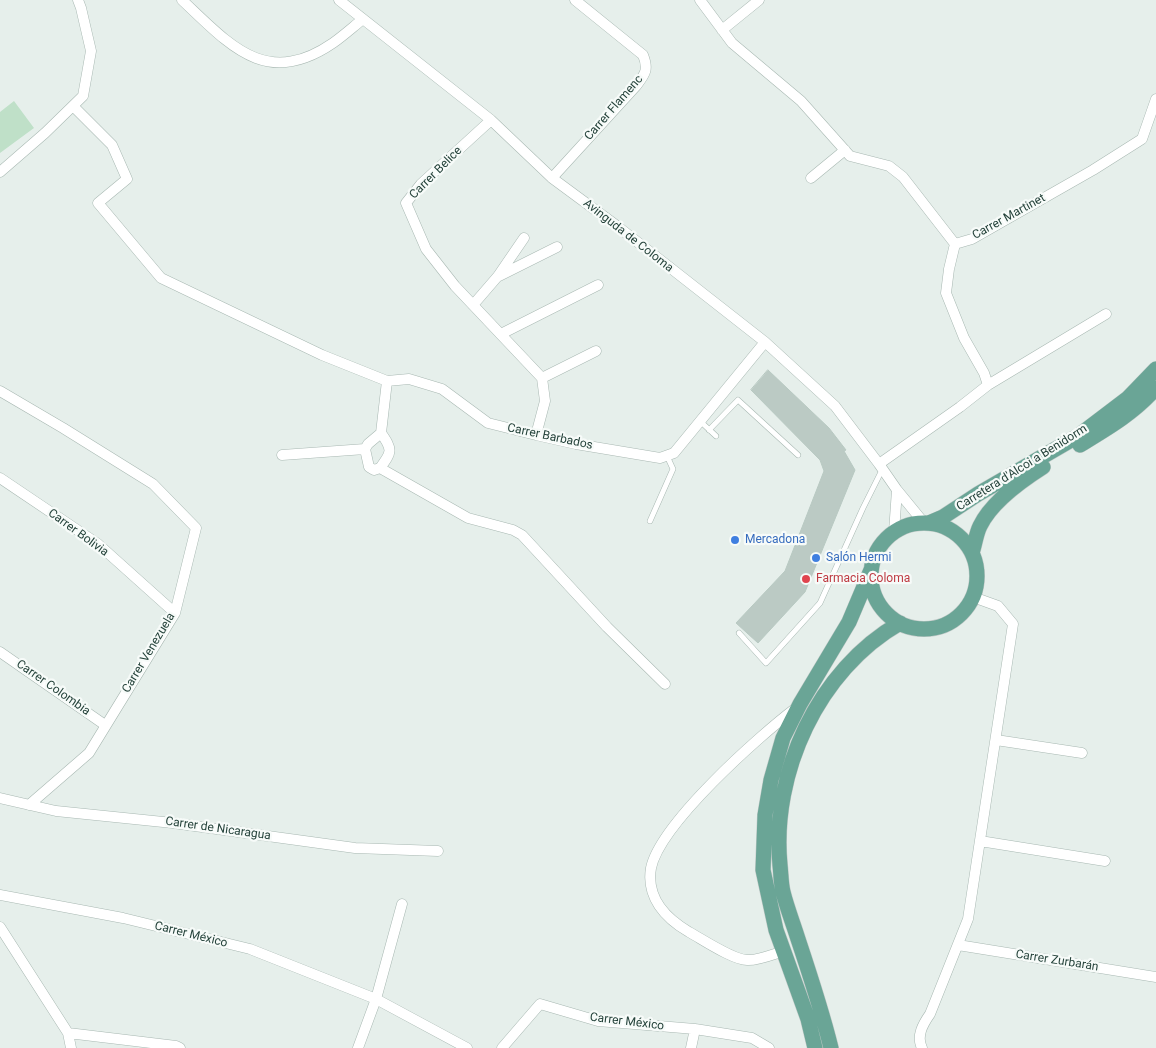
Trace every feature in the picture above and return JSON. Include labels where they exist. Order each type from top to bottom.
[{"type":"main road","name":"Carretera d'Alcoi a Benidorm","points":[[927,523],[943,517],[978,494],[1078,436],[1128,398],[1156,369]]},
{"type":"main road","name":"Carretera d'Alcoi a Benidorm","points":[[972,553],[979,527],[989,511],[1027,477],[1125,417],[1146,400],[1156,388]]},
{"type":"main road","points":[[815,1048],[808,1019],[776,930],[763,870],[766,815],[771,780],[783,738],[800,704],[849,622],[875,556],[883,543],[894,532],[904,527],[927,523],[947,528],[962,538],[972,553],[977,568],[977,583],[973,598],[964,612],[950,622],[934,628],[916,628],[900,623],[887,614],[877,601],[872,586],[871,570]]},
{"type":"main road","points":[[831,1048],[822,1012],[782,891],[778,848],[781,803],[792,760],[810,719],[834,680],[869,645],[900,623]]},
{"type":"street","points":[[0,172],[83,96],[92,51],[82,8],[78,0]]},
{"type":"street","points":[[182,0],[218,34],[246,54],[278,64],[298,60],[332,44],[363,19]]},
{"type":"street","name":"Avinguda de Coloma","points":[[340,0],[491,120],[552,178],[617,226],[764,342],[835,406],[896,490],[927,523]]},
{"type":"street","name":"Carrer Flamenc","points":[[552,178],[636,86],[644,75],[647,66],[643,56],[575,0]]},
{"type":"street","points":[[700,0],[732,43],[801,101],[850,156],[889,166],[903,178],[955,244],[946,293],[964,338],[984,373],[988,385]]},
{"type":"street","points":[[722,30],[759,0]]},
{"type":"street","name":"Carrer Martinet","points":[[955,244],[972,239],[1093,170],[1142,139],[1156,99]]},
{"type":"street","points":[[73,106],[112,144],[127,180],[98,203],[161,278],[322,355],[386,381],[381,433],[389,445],[390,452],[380,468],[374,470],[369,467],[365,449],[381,433]]},
{"type":"street","name":"Carrer Belice","points":[[491,120],[421,184],[406,203],[426,250],[473,306],[542,378]]},
{"type":"street","points":[[811,178],[845,150]]},
{"type":"street","points":[[473,306],[498,276],[524,238]]},
{"type":"street","points":[[498,276],[557,247]]},
{"type":"street","points":[[501,334],[598,285]]},
{"type":"street","points":[[881,467],[988,385],[1106,314]]},
{"type":"street","points":[[668,456],[674,453],[764,342]]},
{"type":"street","points":[[536,435],[545,401],[542,378],[596,351]]},
{"type":"street","name":"Carrer Barbados","points":[[386,381],[409,379],[442,389],[488,423],[536,435],[637,454],[660,458],[668,456]]},
{"type":"street","name":"Carrer Venezuela","points":[[0,391],[153,484],[196,528],[175,613],[105,725],[90,753],[29,805]]},
{"type":"street","points":[[282,455],[365,449]]},
{"type":"street","points":[[380,468],[468,518],[513,530],[522,535],[607,627],[664,684]]},
{"type":"street","name":"Carrer Bolivia","points":[[0,478],[98,544],[175,613]]},
{"type":"street","points":[[894,532],[896,490]]},
{"type":"street","points":[[922,1048],[920,1044],[921,1026],[930,1014],[968,920],[1013,624],[998,606],[973,598]]},
{"type":"street","name":"Carrer Colombia","points":[[0,652],[105,725]]},
{"type":"street","points":[[784,952],[747,960],[732,956],[677,925],[658,906],[651,890],[651,868],[662,842],[695,801],[769,729],[800,704]]},
{"type":"street","points":[[996,740],[1082,753]]},
{"type":"street","name":"Carrer de Nicaragua","points":[[0,798],[56,811],[173,823],[356,848],[438,851]]},
{"type":"street","points":[[980,841],[1106,861]]},
{"type":"street","name":"Carrer México","points":[[0,895],[123,918],[250,950],[376,999],[467,1048]]},
{"type":"street","points":[[358,1048],[376,999],[402,904]]},
{"type":"street","points":[[0,927],[68,1033],[71,1048]]},
{"type":"street","name":"Carrer Zurbarán","points":[[958,945],[1156,977]]},
{"type":"street","name":"Carrer México","points":[[502,1048],[540,1004],[598,1021],[695,1029],[752,1038],[769,1048]]},
{"type":"street","points":[[691,1048],[695,1029]]},
{"type":"street","points":[[68,1033],[180,1048]]},
{"type":"lane","points":[[710,430],[738,400],[798,455]]},
{"type":"lane","points":[[700,421],[716,436]]},
{"type":"lane","points":[[650,521],[673,469],[668,456]]},
{"type":"lane","points":[[739,633],[766,663],[820,603],[881,467]]},
{"type":"green space","points":[[14,101],[34,128],[0,153],[0,112]]},
{"type":"building","points":[[768,370],[829,428],[846,450],[844,451],[855,470],[805,592],[758,643],[736,623],[785,571],[824,471],[820,460],[751,390]]},
{"type":"place","name":"Mercadona","points":[[735,540]]},
{"type":"place","name":"Salón Hermi","points":[[816,558]]},
{"type":"place","name":"Farmacia Coloma","points":[[806,579]]}]
